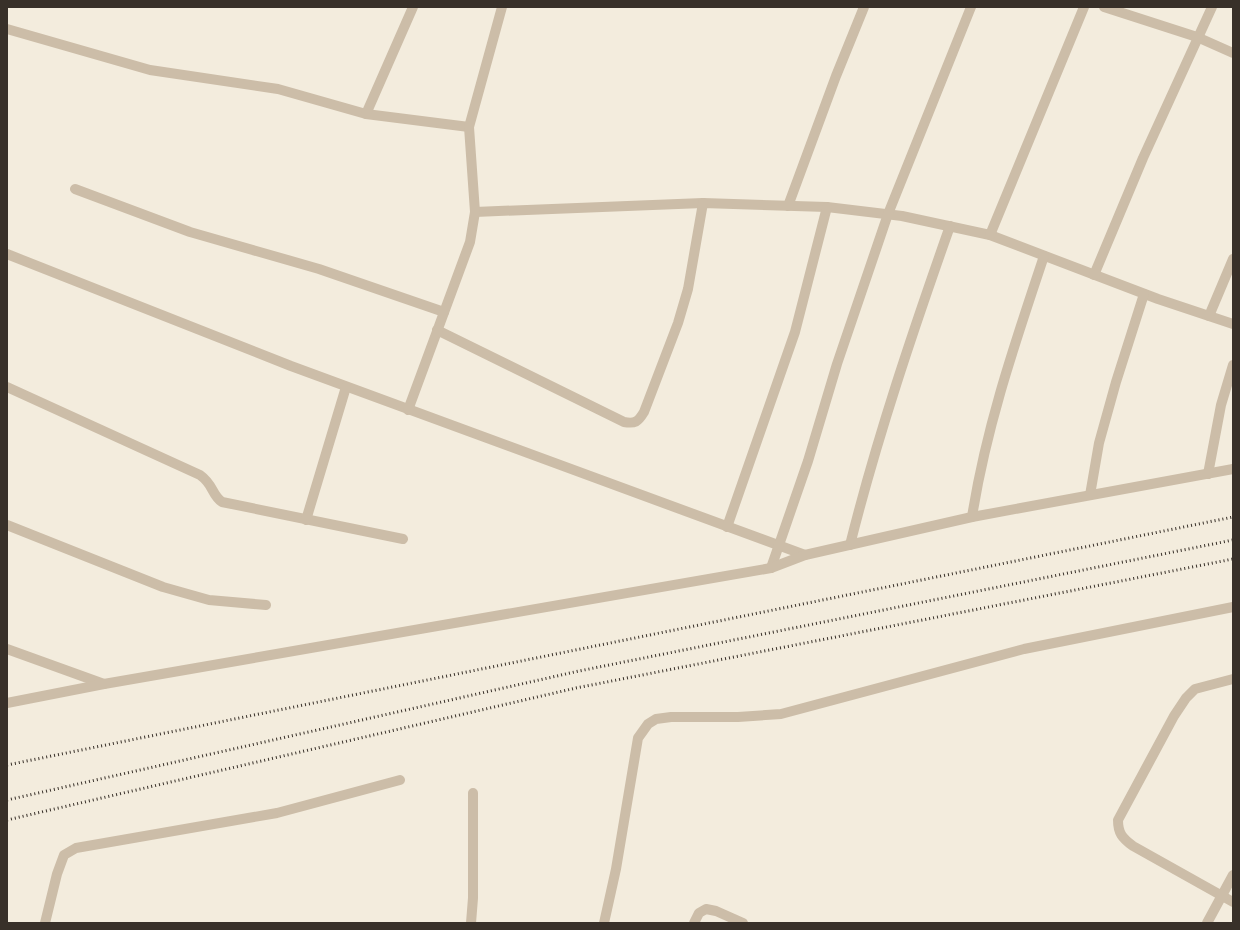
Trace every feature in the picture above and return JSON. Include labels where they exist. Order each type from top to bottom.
[{"type":"street","points":[[366,114],[413,7]]},
{"type":"street","points":[[408,410],[470,242],[475,212],[469,127],[502,7]]},
{"type":"street","points":[[788,206],[836,76],[864,7]]},
{"type":"street","points":[[771,568],[808,462],[837,364],[888,214],[971,7]]},
{"type":"street","points":[[990,235],[1084,7]]},
{"type":"street","points":[[1104,7],[1197,37],[1233,53]]},
{"type":"street","points":[[1094,275],[1143,158],[1212,7]]},
{"type":"street","points":[[7,29],[150,70],[278,89],[366,114],[469,127]]},
{"type":"street","points":[[75,189],[190,232],[318,268],[444,312]]},
{"type":"street","points":[[475,212],[703,203],[827,207],[888,214],[990,235],[1144,294],[1233,324]]},
{"type":"street","points":[[437,330],[624,422],[632,424],[639,421],[644,412],[678,323],[695,255],[703,203]]},
{"type":"street","points":[[727,527],[795,332],[827,207]]},
{"type":"street","points":[[850,545],[862,497],[909,343],[950,226]]},
{"type":"street","points":[[7,254],[408,410],[806,555]]},
{"type":"street","points":[[972,518],[978,475],[989,426],[1044,256]]},
{"type":"street","points":[[1209,316],[1233,259]]},
{"type":"street","points":[[1090,496],[1099,443],[1116,382],[1144,294]]},
{"type":"street","points":[[1208,474],[1220,405],[1233,365]]},
{"type":"street","points":[[306,520],[346,386]]},
{"type":"street","points":[[7,388],[200,475],[209,482],[215,497],[222,502],[403,539]]},
{"type":"street","points":[[7,703],[104,684],[771,568],[806,555],[972,518],[1233,469]]},
{"type":"street","points":[[7,525],[163,587],[209,600],[266,605]]},
{"type":"street","points":[[604,923],[616,869],[638,738],[648,724],[656,719],[671,717],[738,717],[781,714],[1024,649],[1233,607]]},
{"type":"street","points":[[7,649],[104,684]]},
{"type":"street","points":[[1233,679],[1196,689],[1186,698],[1174,716],[1118,820],[1118,829],[1122,839],[1233,902]]},
{"type":"street","points":[[45,923],[56,874],[64,855],[76,848],[276,813],[400,780]]},
{"type":"street","points":[[471,923],[473,898],[473,793]]},
{"type":"street","points":[[1207,923],[1233,874]]},
{"type":"street","points":[[694,923],[699,913],[706,909],[716,911],[743,923]]},
{"type":"railway","points":[[7,765],[1233,517]]},
{"type":"railway","points":[[7,800],[579,671],[1233,540]]},
{"type":"railway","points":[[7,820],[576,688],[1233,559]]}]
